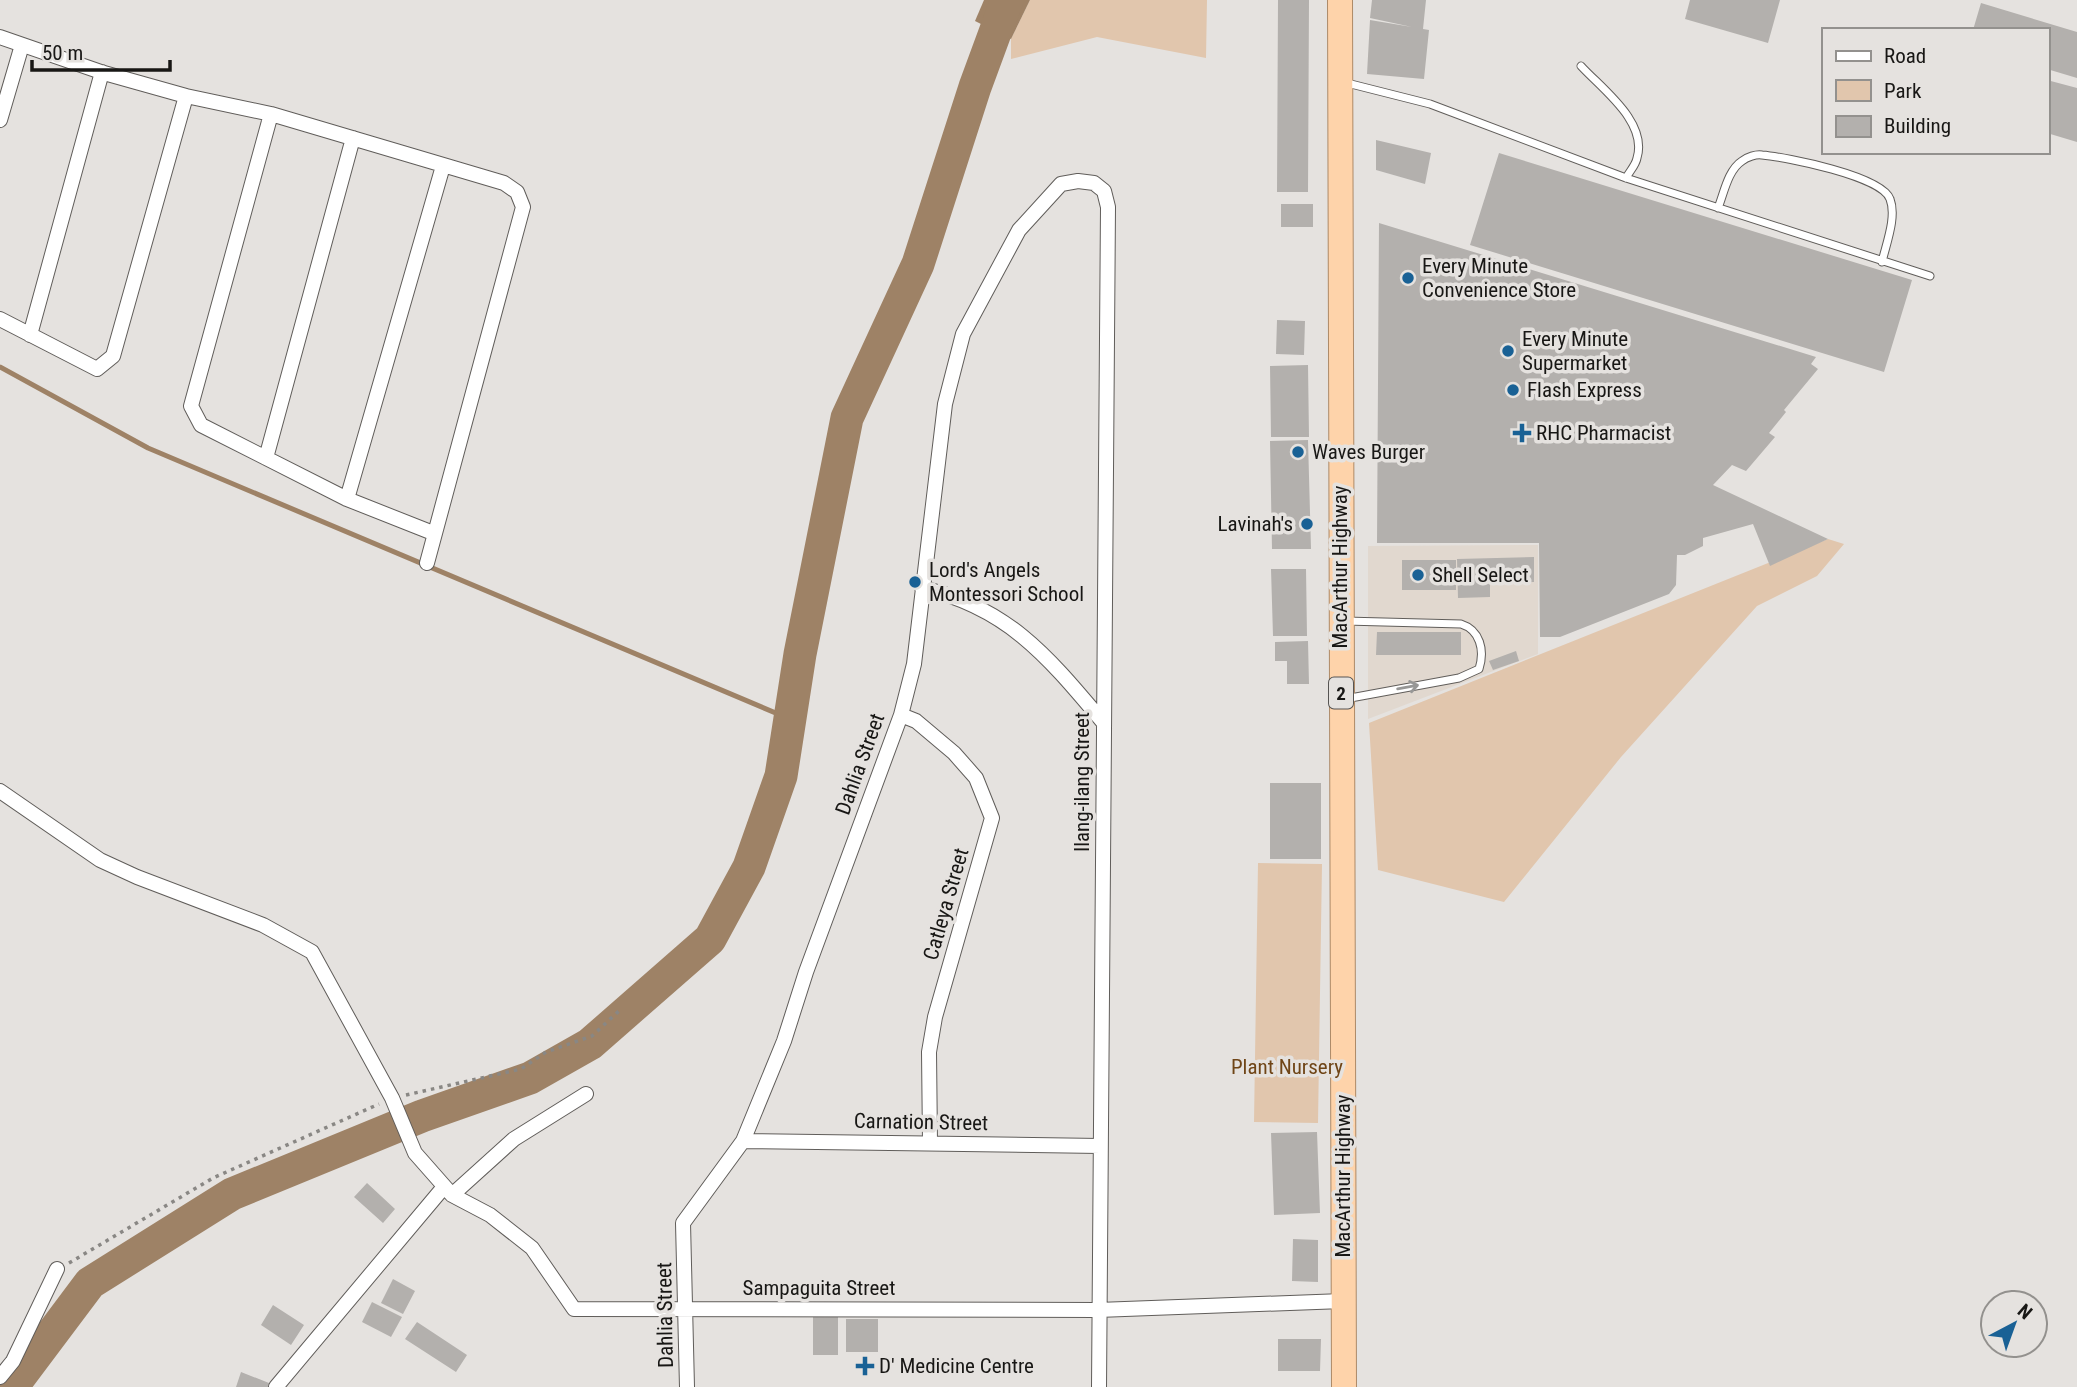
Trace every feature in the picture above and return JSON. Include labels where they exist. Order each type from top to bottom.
[{"type":"highway","name":"MacArthur Highway","points":[[1340,0],[1344,1387]]},
{"type":"street","points":[[0,37],[102,72],[186,96],[271,114],[504,183],[517,192],[523,207],[427,563]]},
{"type":"street","points":[[0,120],[22,45]]},
{"type":"street","points":[[30,335],[102,72]]},
{"type":"street","points":[[0,318],[97,369],[113,356],[186,96]]},
{"type":"street","points":[[271,114],[191,406],[201,425],[347,499],[433,533]]},
{"type":"street","points":[[266,458],[353,138]]},
{"type":"street","points":[[347,499],[443,166]]},
{"type":"street","name":"Dahlia Street","points":[[687,1387],[683,1223],[743,1142],[784,1041],[806,972],[901,715],[914,664],[945,404],[963,334],[1019,229],[1061,184],[1078,181],[1094,183]]},
{"type":"street","name":"Ilang-ilang Street","points":[[1094,183],[1104,191],[1108,207],[1098,1387]]},
{"type":"street","points":[[922,588],[968,601],[1033,642],[1103,722]]},
{"type":"street","name":"Catleya Street","points":[[901,715],[916,721],[954,753],[976,778],[986,797],[992,818],[935,1017],[929,1052],[930,1143]]},
{"type":"street","name":"Sampaguita Street","points":[[0,791],[100,860],[263,925],[312,952],[394,1101],[415,1153],[448,1192],[490,1216],[532,1248],[574,1309],[1098,1310],[1343,1301]]},
{"type":"street","points":[[276,1387],[448,1192],[514,1139],[586,1094]]},
{"type":"street","name":"Carnation Street","points":[[743,1142],[1100,1146]]},
{"type":"street","points":[[0,1377],[13,1361],[57,1269]]},
{"type":"lane","points":[[1581,66],[1630,119],[1638,137],[1638,158],[1626,177]]},
{"type":"lane","points":[[1339,82],[1430,104],[1626,177],[1930,276]]},
{"type":"lane","points":[[1718,208],[1732,169],[1743,160],[1759,154],[1832,169],[1885,190],[1891,201],[1892,216],[1882,262]]},
{"type":"lane","points":[[1341,621],[1461,624],[1471,627],[1479,635],[1482,662],[1479,669],[1459,678],[1341,699]]},
{"type":"path","points":[[57,1269],[214,1178],[394,1101],[521,1069],[546,1052],[592,1035],[621,1009]]},
{"type":"shaded area","points":[[984,0],[1030,0],[1011,39],[975,21]]},
{"type":"shaded area","points":[[1538,545],[1538,654],[1368,719],[1368,546]]},
{"type":"green space","points":[[1030,0],[1207,0],[1206,58],[1097,37],[1011,59],[1011,39]]},
{"type":"green space","points":[[1828,539],[1844,544],[1817,576],[1757,606],[1621,757],[1504,902],[1378,870],[1369,723]]},
{"type":"green space","name":"Plant Nursery","points":[[1258,863],[1322,864],[1318,1123],[1254,1122]]},
{"type":"building","points":[[1278,0],[1309,0],[1308,192],[1277,192]]},
{"type":"building","points":[[1372,0],[1426,0],[1423,29],[1429,30],[1424,79],[1367,74],[1370,20],[1412,27],[1370,18]]},
{"type":"building","points":[[1690,0],[1780,0],[1768,43],[1685,19]]},
{"type":"building","points":[[1981,3],[2077,32],[2077,78],[2049,70],[2049,28],[1974,28]]},
{"type":"building","points":[[2049,81],[2077,88],[2077,142],[2049,134]]},
{"type":"building","points":[[1376,140],[1431,153],[1425,184],[1376,170]]},
{"type":"building","points":[[1499,153],[1912,280],[1884,372],[1470,245]]},
{"type":"building","points":[[1281,204],[1313,204],[1313,227],[1281,227]]},
{"type":"building","points":[[1379,223],[1816,357],[1811,364],[1818,369],[1769,433],[1775,437],[1746,471],[1732,465],[1713,485],[1828,539],[1770,566],[1753,524],[1703,538],[1703,546],[1685,555],[1677,555],[1676,585],[1669,594],[1560,637],[1540,637],[1539,543],[1377,543]]},
{"type":"building","points":[[1277,320],[1305,321],[1304,355],[1276,354]]},
{"type":"building","points":[[1308,365],[1309,437],[1271,437],[1270,366]]},
{"type":"building","points":[[1308,440],[1311,549],[1272,549],[1270,441]]},
{"type":"building","points":[[1534,557],[1534,582],[1490,583],[1490,597],[1458,598],[1457,559]]},
{"type":"building","points":[[1402,560],[1456,560],[1456,590],[1402,590]]},
{"type":"building","points":[[1271,569],[1306,569],[1307,636],[1273,636]]},
{"type":"building","points":[[1377,632],[1461,632],[1461,655],[1376,655]]},
{"type":"building","points":[[1308,641],[1309,684],[1287,684],[1287,661],[1275,661],[1275,642]]},
{"type":"building","points":[[1516,651],[1519,661],[1493,670],[1489,661]]},
{"type":"building","points":[[1270,783],[1321,783],[1321,859],[1270,859]]},
{"type":"building","points":[[1317,1132],[1320,1213],[1274,1215],[1271,1133]]},
{"type":"building","points":[[367,1183],[395,1209],[383,1223],[354,1197]]},
{"type":"building","points":[[1293,1239],[1318,1240],[1318,1282],[1292,1281]]},
{"type":"building","points":[[393,1279],[415,1291],[403,1314],[381,1303]]},
{"type":"building","points":[[372,1302],[402,1317],[391,1337],[362,1322]]},
{"type":"building","points":[[273,1305],[304,1325],[291,1345],[261,1325]]},
{"type":"building","points":[[813,1317],[838,1317],[838,1355],[813,1355]]},
{"type":"building","points":[[846,1319],[878,1319],[878,1352],[846,1352]]},
{"type":"building","points":[[417,1322],[467,1355],[456,1372],[405,1339]]},
{"type":"building","points":[[1278,1339],[1321,1339],[1320,1371],[1278,1371]]},
{"type":"building","points":[[241,1372],[269,1383],[268,1387],[236,1387]]},
{"type":"waterway","points":[[12,1387],[90,1283],[232,1194],[422,1116],[530,1078],[590,1044],[710,939],[749,867],[781,776],[800,654],[847,418],[918,264],[975,87],[1007,0]]},
{"type":"waterway","points":[[0,367],[148,448],[790,719]]},
{"type":"place","name":"Every Minute Convenience Store","points":[[1408,278]]},
{"type":"place","name":"Every Minute Supermarket","points":[[1508,351]]},
{"type":"place","name":"Flash Express","points":[[1513,390]]},
{"type":"place","name":"RHC Pharmacist","points":[[1522,433]]},
{"type":"place","name":"Waves Burger","points":[[1298,452]]},
{"type":"place","name":"Lavinah's","points":[[1307,524]]},
{"type":"place","name":"Shell Select","points":[[1418,575]]},
{"type":"place","name":"Lord's Angels Montessori School","points":[[915,582]]},
{"type":"place","name":"D' Medicine Centre","points":[[865,1366]]}]
